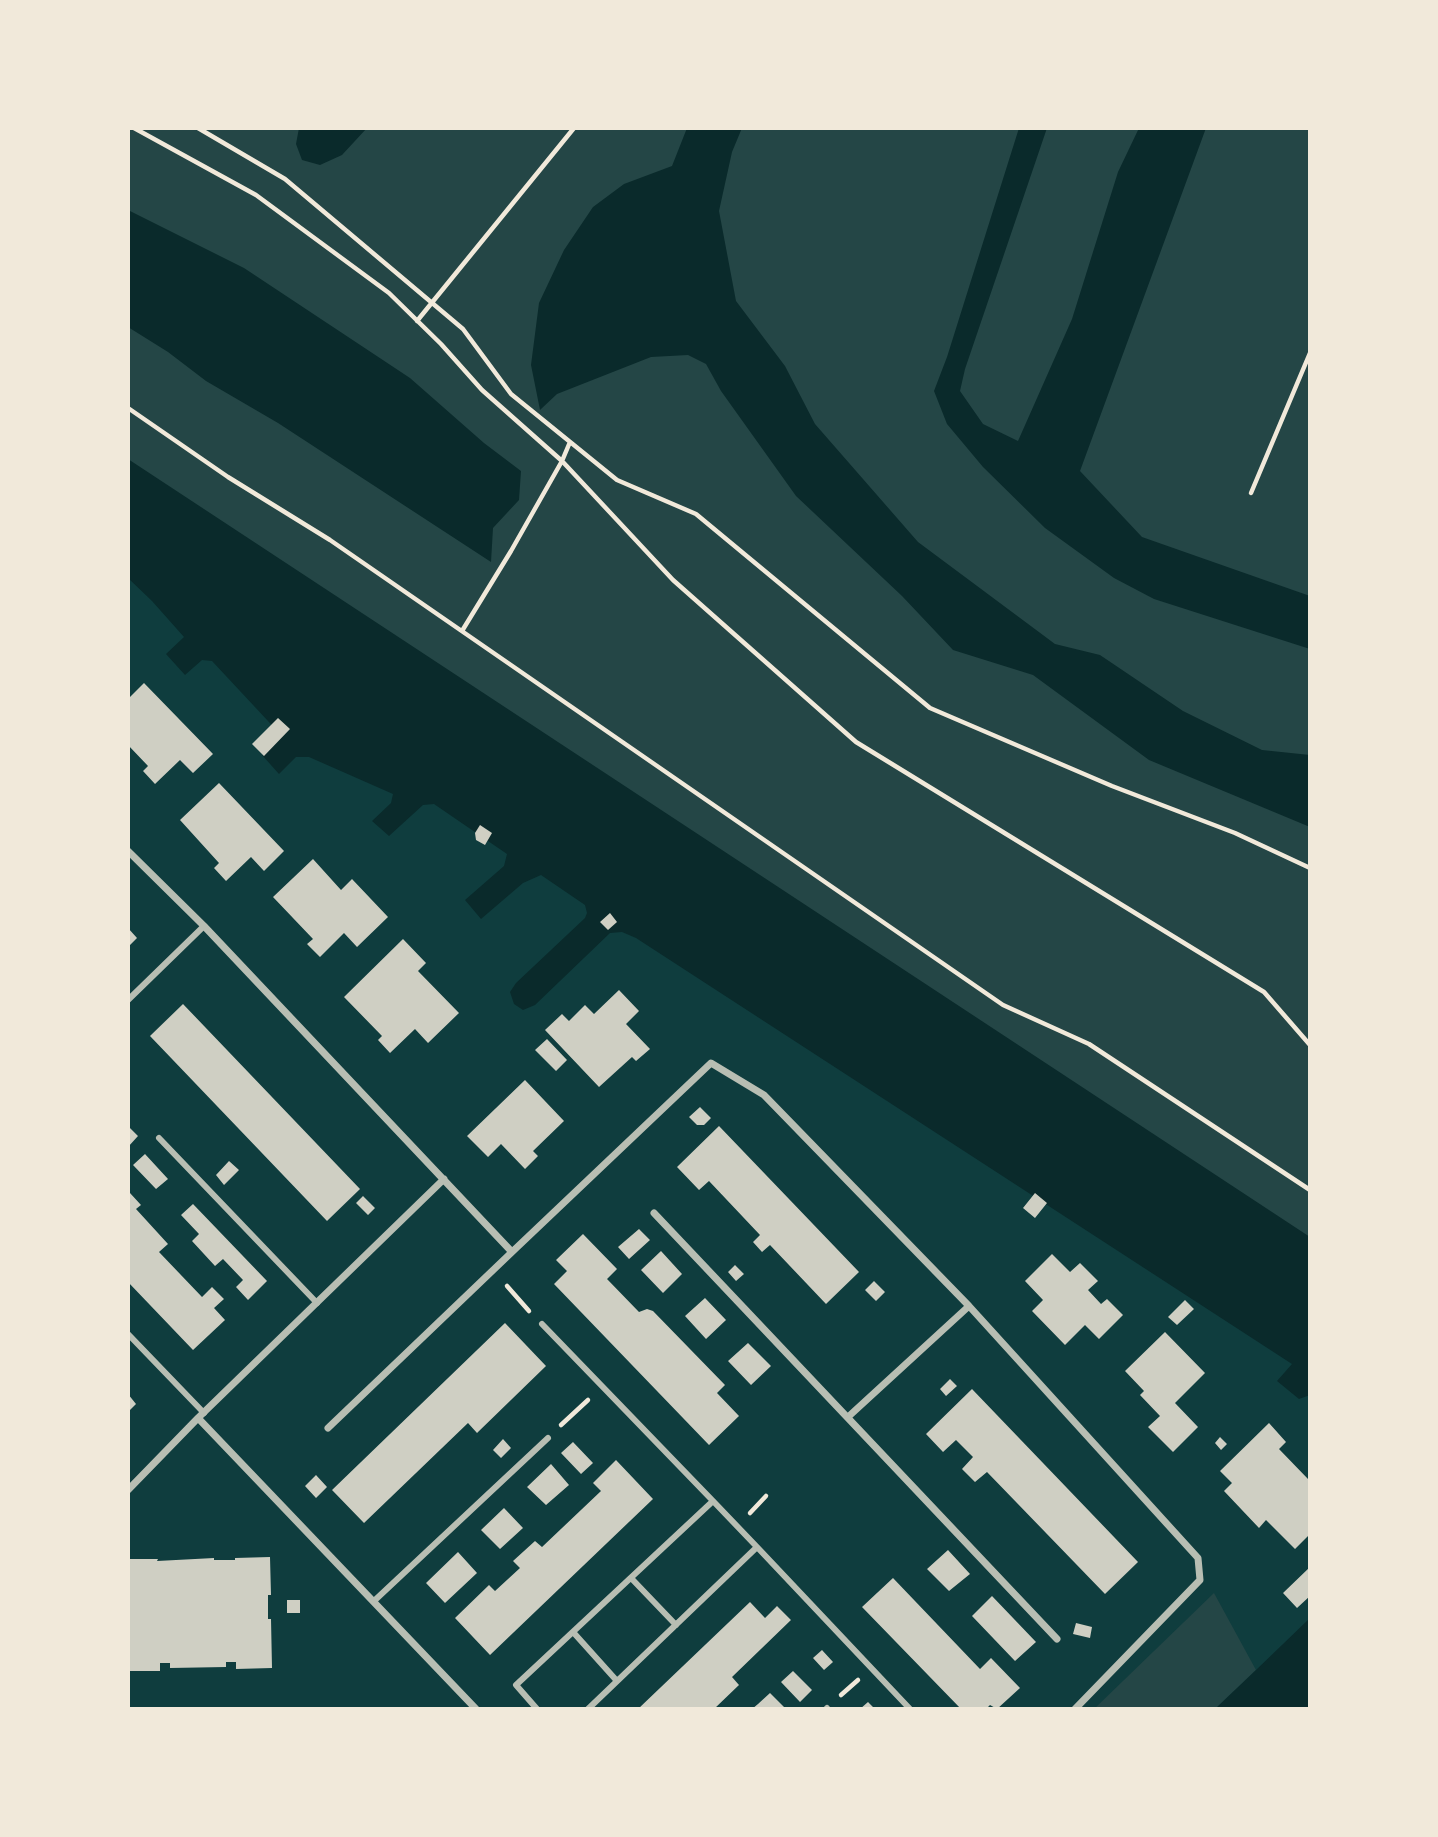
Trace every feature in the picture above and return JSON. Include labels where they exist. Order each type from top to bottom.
[{"type":"street","points":[[128,851],[204,926],[512,1252]]},
{"type":"street","points":[[128,1000],[204,926]]},
{"type":"street","points":[[328,1428],[711,1063],[764,1095],[970,1306],[1198,1558],[1200,1580],[1075,1709]]},
{"type":"street","points":[[159,1138],[317,1303]]},
{"type":"street","points":[[128,1490],[444,1179]]},
{"type":"street","points":[[654,1213],[1058,1639]]},
{"type":"street","points":[[848,1417],[970,1306]]},
{"type":"street","points":[[542,1324],[910,1709]]},
{"type":"street","points":[[128,1334],[201,1416],[476,1709]]},
{"type":"street","points":[[374,1601],[548,1438]]},
{"type":"street","points":[[537,1709],[516,1685],[713,1501]]},
{"type":"street","points":[[588,1709],[757,1547]]},
{"type":"street","points":[[631,1578],[676,1625]]},
{"type":"street","points":[[573,1632],[617,1681]]},
{"type":"path","points":[[134,128],[256,195],[389,293],[482,390],[562,461],[673,580],[856,742],[1264,992],[1310,1045]]},
{"type":"path","points":[[198,128],[285,179],[463,329],[511,394],[617,480],[696,514],[930,708],[1112,786],[1235,833],[1310,868]]},
{"type":"path","points":[[417,321],[574,128]]},
{"type":"path","points":[[1251,493],[1310,354]]},
{"type":"path","points":[[128,408],[228,477],[330,540],[1003,1005],[1089,1044],[1310,1190]]},
{"type":"path","points":[[462,631],[511,551],[570,442]]},
{"type":"path","points":[[493,1270],[542,1324]]},
{"type":"path","points":[[548,1438],[601,1387]]},
{"type":"path","points":[[827,1708],[872,1668]]},
{"type":"shaded area","points":[[128,128],[1310,128],[1310,1280],[128,489]]},
{"type":"shaded area","points":[[299,128],[367,128],[342,155],[320,165],[302,160],[296,144]]},
{"type":"shaded area","points":[[687,128],[742,128],[732,152],[719,211],[736,301],[785,366],[815,424],[918,542],[1055,644],[1100,655],[1183,711],[1262,750],[1310,755],[1310,827],[1149,760],[1033,675],[953,650],[902,596],[796,496],[721,391],[706,364],[688,355],[651,357],[557,394],[540,410],[531,365],[539,303],[564,250],[593,207],[624,184],[672,166]]},
{"type":"shaded area","points":[[1019,128],[1047,128],[965,369],[960,391],[983,424],[1018,441],[1072,319],[1118,172],[1139,128],[1206,128],[1080,471],[1142,537],[1310,596],[1310,649],[1154,599],[1114,578],[1045,528],[983,467],[947,424],[934,391]]},
{"type":"shaded area","points":[[128,210],[244,268],[410,378],[484,443],[521,471],[519,500],[493,528],[491,562],[278,423],[206,381],[168,352],[128,327]]},
{"type":"shaded area","points":[[128,459],[1310,1237],[1310,1395],[1299,1399],[1277,1381],[1292,1364],[636,938],[622,932],[610,933],[535,1005],[523,1010],[514,1004],[510,992],[516,983],[585,918],[585,905],[541,875],[523,883],[481,919],[465,900],[504,866],[507,854],[434,804],[423,805],[389,836],[372,821],[391,803],[393,794],[309,757],[296,757],[279,774],[262,755],[282,736],[212,661],[202,660],[185,675],[166,654],[184,637],[128,578]]},
{"type":"shaded area","points":[[1214,1593],[1256,1670],[1215,1709],[1094,1709]]},
{"type":"shaded area","points":[[1310,1618],[1310,1709],[1215,1709],[1256,1670]]},
{"type":"building","points":[[144,683],[213,754],[193,773],[180,760],[155,784],[143,771],[148,766],[128,745],[128,699]]},
{"type":"building","points":[[278,718],[290,729],[264,756],[252,744]]},
{"type":"building","points":[[219,783],[284,851],[264,871],[251,857],[226,881],[214,868],[219,863],[180,820]]},
{"type":"building","points":[[480,825],[492,833],[485,845],[476,840],[475,833]]},
{"type":"building","points":[[313,859],[341,890],[352,879],[388,917],[357,947],[344,933],[320,957],[307,944],[313,939],[273,897]]},
{"type":"building","points":[[610,913],[617,922],[608,930],[600,922]]},
{"type":"building","points":[[128,928],[137,938],[128,947]]},
{"type":"building","points":[[403,939],[426,963],[418,971],[459,1013],[428,1043],[415,1029],[390,1053],[378,1040],[382,1036],[344,997]]},
{"type":"building","points":[[619,990],[639,1011],[626,1024],[650,1049],[636,1061],[632,1057],[599,1087],[545,1030],[562,1014],[569,1021],[585,1005],[594,1014]]},
{"type":"building","points":[[183,1004],[360,1189],[327,1221],[150,1036]]},
{"type":"building","points":[[547,1039],[567,1060],[556,1071],[535,1050]]},
{"type":"building","points":[[525,1080],[564,1121],[533,1151],[538,1156],[525,1169],[501,1144],[488,1157],[467,1136]]},
{"type":"building","points":[[700,1107],[711,1118],[704,1125],[697,1125],[689,1117]]},
{"type":"building","points":[[128,1126],[138,1136],[128,1147]]},
{"type":"building","points":[[719,1126],[859,1272],[826,1304],[770,1245],[762,1252],[753,1242],[760,1235],[709,1181],[699,1190],[677,1167]]},
{"type":"building","points":[[145,1154],[168,1179],[156,1189],[133,1165]]},
{"type":"building","points":[[229,1161],[239,1170],[224,1185],[216,1175]]},
{"type":"building","points":[[130,1193],[141,1205],[136,1209],[168,1244],[159,1252],[202,1297],[212,1287],[224,1299],[214,1308],[225,1320],[193,1350],[128,1282]]},
{"type":"building","points":[[1035,1193],[1047,1203],[1035,1218],[1023,1208]]},
{"type":"building","points":[[363,1196],[375,1208],[368,1215],[356,1203]]},
{"type":"building","points":[[193,1204],[267,1281],[248,1300],[236,1287],[243,1280],[223,1259],[215,1266],[192,1241],[199,1234],[181,1215]]},
{"type":"building","points":[[639,1229],[650,1240],[629,1259],[618,1247]]},
{"type":"building","points":[[583,1234],[617,1269],[607,1279],[639,1312],[647,1309],[653,1311],[725,1385],[717,1393],[739,1416],[709,1445],[554,1284],[567,1271],[556,1260]]},
{"type":"building","points":[[661,1251],[682,1274],[663,1293],[641,1270]]},
{"type":"building","points":[[1052,1254],[1070,1272],[1080,1263],[1098,1281],[1088,1290],[1101,1304],[1107,1299],[1123,1315],[1099,1339],[1085,1325],[1065,1345],[1032,1311],[1043,1300],[1025,1281]]},
{"type":"building","points":[[735,1265],[744,1274],[736,1281],[728,1272]]},
{"type":"building","points":[[874,1281],[885,1292],[876,1301],[865,1290]]},
{"type":"building","points":[[705,1298],[726,1320],[706,1339],[685,1316]]},
{"type":"building","points":[[1185,1300],[1194,1309],[1177,1325],[1168,1317]]},
{"type":"building","points":[[505,1323],[546,1366],[477,1433],[468,1423],[364,1523],[332,1490]]},
{"type":"building","points":[[1165,1332],[1205,1373],[1175,1403],[1198,1427],[1173,1452],[1148,1427],[1160,1416],[1140,1395],[1144,1391],[1125,1371]]},
{"type":"building","points":[[748,1343],[771,1366],[751,1385],[728,1361]]},
{"type":"building","points":[[950,1379],[957,1386],[946,1396],[940,1389]]},
{"type":"building","points":[[972,1389],[1138,1562],[1105,1594],[987,1472],[975,1482],[962,1469],[973,1457],[956,1440],[943,1452],[926,1434]]},
{"type":"building","points":[[128,1394],[136,1404],[128,1412]]},
{"type":"building","points":[[1269,1423],[1286,1442],[1279,1449],[1310,1478],[1310,1534],[1295,1549],[1266,1520],[1259,1528],[1224,1491],[1232,1483],[1220,1471]]},
{"type":"building","points":[[1220,1437],[1227,1444],[1221,1450],[1215,1443]]},
{"type":"building","points":[[503,1439],[511,1448],[501,1458],[493,1450]]},
{"type":"building","points":[[573,1442],[593,1463],[581,1474],[561,1453]]},
{"type":"building","points":[[616,1460],[653,1499],[490,1655],[455,1618],[489,1585],[495,1591],[520,1568],[513,1561],[535,1541],[542,1547],[601,1491],[593,1483]]},
{"type":"building","points":[[551,1464],[569,1485],[546,1505],[527,1487]]},
{"type":"building","points":[[316,1475],[327,1487],[316,1498],[305,1486]]},
{"type":"building","points":[[504,1508],[523,1528],[500,1549],[481,1530]]},
{"type":"building","points":[[948,1550],[970,1574],[949,1591],[927,1569]]},
{"type":"building","points":[[458,1552],[477,1573],[445,1603],[426,1583]]},
{"type":"building","points":[[270,1557],[271,1595],[268,1595],[268,1619],[271,1619],[272,1668],[236,1669],[236,1662],[226,1662],[226,1667],[170,1668],[170,1663],[160,1663],[160,1671],[128,1671],[128,1559],[235,1560]]},
{"type":"building","points":[[1310,1567],[1310,1596],[1297,1608],[1283,1593]]},
{"type":"building","points":[[893,1578],[980,1669],[991,1658],[1020,1688],[997,1709],[990,1705],[986,1709],[961,1709],[862,1607]]},
{"type":"building","points":[[992,1596],[1036,1642],[1015,1661],[972,1616]]},
{"type":"building","points":[[287,1600],[300,1600],[300,1613],[287,1613]]},
{"type":"building","points":[[750,1602],[765,1618],[777,1606],[791,1620],[732,1677],[739,1685],[714,1709],[638,1709]]},
{"type":"building","points":[[1076,1623],[1092,1627],[1090,1638],[1073,1634]]},
{"type":"building","points":[[822,1650],[833,1662],[824,1670],[813,1658]]},
{"type":"building","points":[[793,1671],[812,1690],[800,1702],[781,1682]]},
{"type":"building","points":[[770,1693],[786,1709],[752,1709],[758,1704]]},
{"type":"building","points":[[868,1702],[875,1709],[860,1709]]}]
